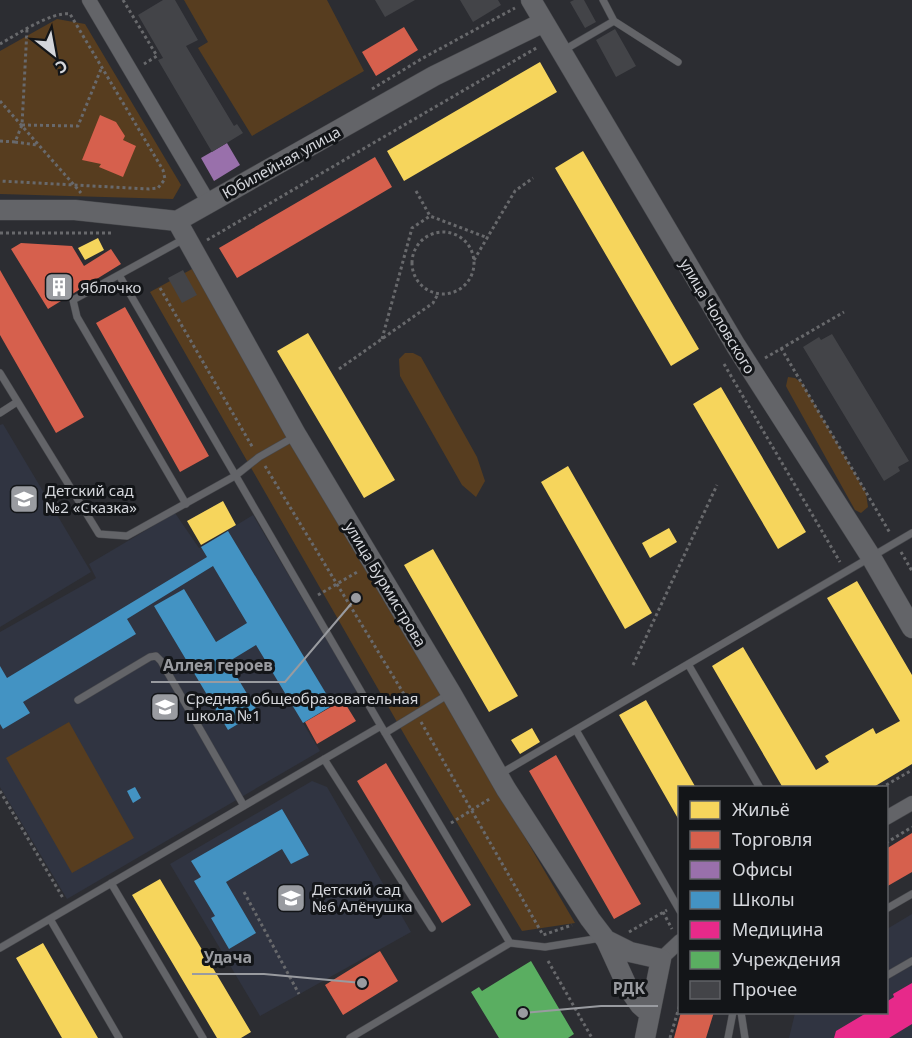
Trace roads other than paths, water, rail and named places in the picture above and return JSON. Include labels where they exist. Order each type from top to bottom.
[{"type":"street","points":[[89,0],[209,203]]},
{"type":"street","name":"улица Чоловского","points":[[525,3],[544,22],[749,367],[871,557],[912,628]]},
{"type":"street","name":"Юбилейная улица","points":[[185,236],[209,203],[434,76],[544,22]]},
{"type":"street","points":[[0,210],[75,210],[185,236]]},
{"type":"street","name":"улица Бурмистрова","points":[[185,236],[297,436],[452,693],[498,785],[604,939],[628,988],[640,1005],[649,1012]]},
{"type":"street","points":[[888,817],[912,803]]},
{"type":"street","points":[[604,939],[630,952],[661,959]]},
{"type":"street","points":[[645,1038],[661,959],[678,942]]},
{"type":"lane","points":[[603,0],[614,21],[678,62]]},
{"type":"lane","points":[[561,52],[614,21]]},
{"type":"lane","points":[[185,236],[73,300],[77,317],[186,504]]},
{"type":"lane","points":[[119,274],[510,944]]},
{"type":"lane","points":[[0,374],[99,534],[127,536],[235,476],[259,458],[297,436]]},
{"type":"lane","points":[[0,413],[17,402]]},
{"type":"lane","points":[[498,785],[576,730],[912,533]]},
{"type":"lane","points":[[78,700],[150,657],[156,656],[162,661],[244,806]]},
{"type":"lane","points":[[688,664],[759,786]]},
{"type":"lane","points":[[385,733],[452,693]]},
{"type":"lane","points":[[0,948],[381,726]]},
{"type":"lane","points":[[576,730],[677,908]]},
{"type":"lane","points":[[324,759],[432,928]]},
{"type":"lane","points":[[111,883],[202,1038]]},
{"type":"lane","points":[[888,908],[912,894]]},
{"type":"lane","points":[[50,919],[119,1038]]},
{"type":"lane","points":[[350,1038],[510,944],[545,947],[604,939]]},
{"type":"lane","points":[[888,975],[912,961]]},
{"type":"lane","points":[[728,1038],[733,1014]]},
{"type":"lane","points":[[741,1014],[745,1038]]},
{"type":"place","name":"Яблочко","points":[[59,287]]},
{"type":"place","name":"Детский сад №2 «Сказка»","points":[[24,499]]},
{"type":"place","name":"Аллея героев","points":[[356,598]]},
{"type":"place","name":"Средняя общеобразовательная школа №1","points":[[165,707]]},
{"type":"place","name":"Детский сад №6 Алёнушка","points":[[291,898]]},
{"type":"place","name":"Удача","points":[[362,983]]},
{"type":"place","name":"РДК","points":[[523,1013]]}]
